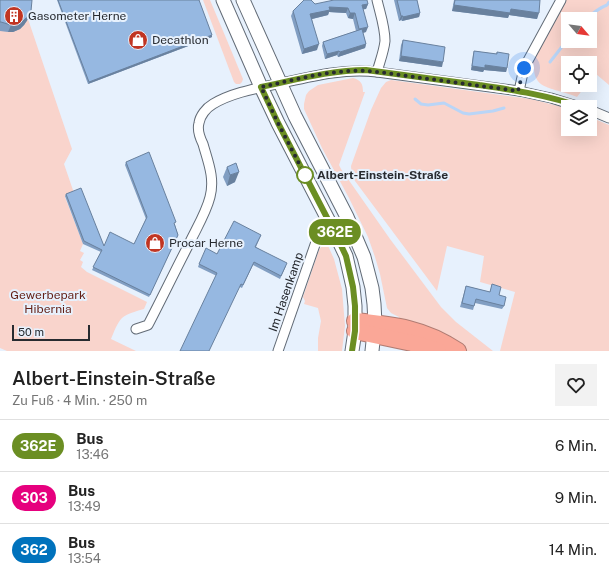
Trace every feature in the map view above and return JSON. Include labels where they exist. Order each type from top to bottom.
[{"type":"highway","points":[[374,329],[392,325],[402,327],[431,336],[458,351]]},
{"type":"highway","points":[[355,326],[374,329],[438,351]]},
{"type":"main road","points":[[223,0],[278,123],[346,256],[353,287],[355,306],[355,326],[352,351]]},
{"type":"main road","points":[[243,0],[295,116],[358,241],[364,257],[372,288],[374,304],[372,351]]},
{"type":"street","points":[[377,0],[385,42],[378,72]]},
{"type":"street","points":[[518,91],[524,68],[561,0]]},
{"type":"street","points":[[136,329],[148,325],[194,233],[210,197],[212,178],[209,163],[199,135],[198,126],[201,117],[212,104],[235,94],[261,87],[337,72],[356,70],[518,91],[561,101]]},
{"type":"street","points":[[597,113],[609,118]]},
{"type":"street","name":"Im Hasenkamp","points":[[278,351],[317,239],[327,218]]},
{"type":"green space","name":"Gewerbepark Hibernia","points":[[0,0],[29,13],[28,19],[72,149],[64,164],[74,193],[65,197],[83,244],[80,251],[84,253],[80,260],[83,262],[81,267],[87,272],[147,302],[144,309],[130,313],[122,318],[111,339],[136,351],[7,351],[0,348]]},
{"type":"green space","points":[[203,0],[210,0],[243,79],[240,84],[236,84],[234,82]]},
{"type":"green space","points":[[565,0],[609,0],[609,85],[597,75],[597,56],[561,56],[561,91],[545,87],[541,84],[534,72],[534,65],[531,63]]},
{"type":"green space","points":[[353,78],[360,81],[363,87],[363,92],[365,92],[339,165],[341,169],[390,239],[441,307],[456,322],[493,351],[466,351],[398,322],[399,317],[391,313],[387,308],[380,274],[368,237],[322,148],[304,109],[306,95],[318,85]]},
{"type":"green space","points":[[391,80],[531,99],[561,107],[561,136],[597,136],[597,120],[609,125],[609,351],[500,351],[515,292],[480,282],[484,256],[447,246],[437,291],[352,177],[351,166],[371,110],[381,88],[386,82]]},
{"type":"green space","points":[[564,92],[581,92],[577,97]]},
{"type":"green space","points":[[325,239],[334,259],[342,289],[345,326],[342,351],[318,351],[318,338],[321,321],[318,308],[304,304],[305,301],[303,297],[319,250]]},
{"type":"building","name":"Gasometer Herne","points":[[0,0],[32,0],[31,11],[23,21],[16,24],[11,25],[0,22]]},
{"type":"building","name":"Decathlon","points":[[58,0],[199,0],[212,35],[89,82]]},
{"type":"building","points":[[304,0],[311,0],[315,4],[334,0],[367,0],[368,4],[362,5],[368,27],[359,29],[355,13],[350,13],[348,8],[329,7],[330,10],[310,14],[319,44],[304,49],[293,11]]},
{"type":"building","points":[[397,0],[417,0],[420,13],[403,17],[401,16]]},
{"type":"building","points":[[455,0],[540,0],[539,13],[511,9],[510,13],[454,5]]},
{"type":"building","points":[[362,29],[366,44],[340,52],[327,54],[323,42]]},
{"type":"building","points":[[403,40],[445,47],[443,62],[401,56]]},
{"type":"building","points":[[474,51],[509,54],[507,68],[485,65],[485,68],[472,66]]},
{"type":"building","points":[[149,152],[176,222],[174,223],[178,235],[150,295],[93,267],[102,250],[84,241],[66,194],[81,188],[104,246],[110,232],[134,244],[147,217],[126,162]]},
{"type":"building","points":[[236,163],[239,172],[230,175],[227,167]]},
{"type":"building","points":[[234,221],[261,235],[255,247],[287,263],[281,276],[254,262],[243,285],[241,284],[209,351],[180,351],[217,273],[199,264],[206,248],[217,254]]},
{"type":"building","points":[[492,284],[501,287],[499,295],[506,297],[504,306],[476,299],[474,306],[462,303],[466,286],[490,292]]},
{"type":"waterway","points":[[595,12],[607,5],[609,2]]},
{"type":"waterway","points":[[550,62],[561,48]]},
{"type":"waterway","points":[[415,99],[421,104],[428,105],[444,103],[463,113],[469,114],[504,108]]},
{"type":"bus line","name":"362E","points":[[352,351],[355,331],[355,306],[353,287],[346,256],[261,87],[337,72],[366,70],[518,91],[561,101]]},
{"type":"place","name":"Gasometer Herne","points":[[14,16]]},
{"type":"place","name":"Decathlon","points":[[138,40]]},
{"type":"place","name":"Albert-Einstein-Straße","points":[[305,175]]},
{"type":"place","name":"Procar Herne","points":[[155,243]]},
{"type":"route","points":[[305,175],[261,87],[337,72],[366,70],[518,91],[524,68]]}]
